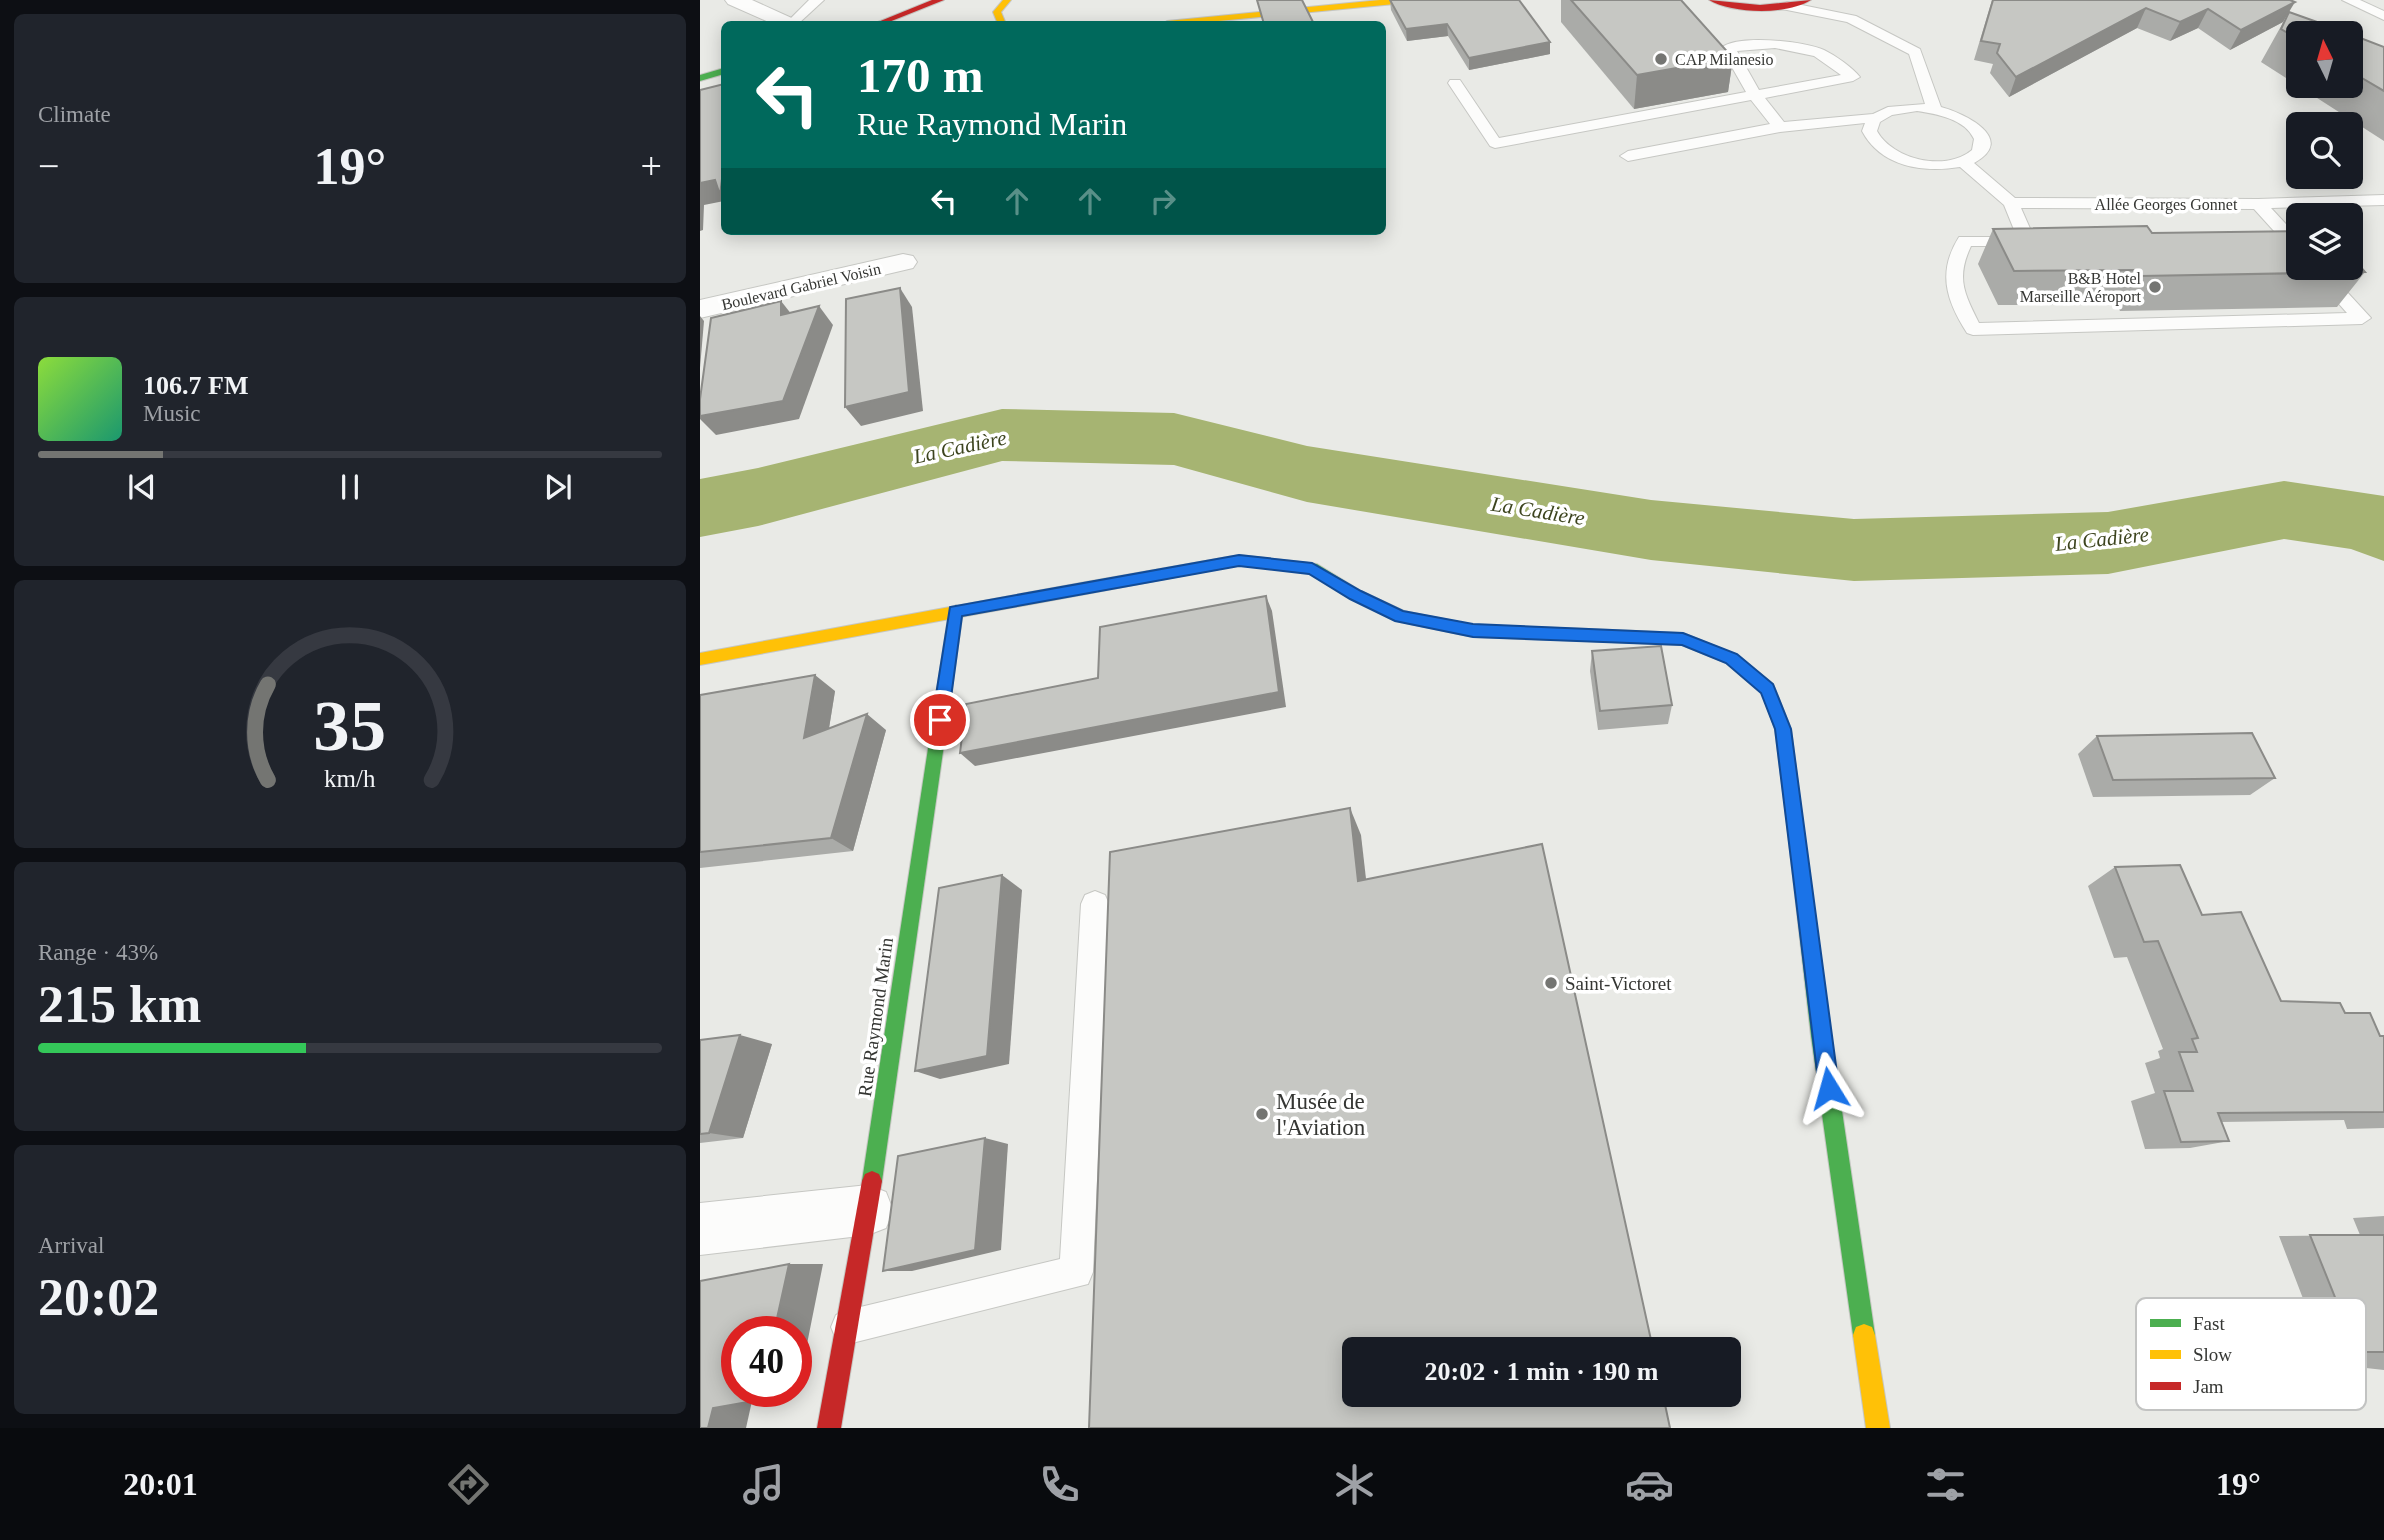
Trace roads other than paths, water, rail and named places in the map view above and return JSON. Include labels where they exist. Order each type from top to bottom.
[{"type":"street","points":[[735,0],[783,21]]},
{"type":"street","points":[[885,21],[940,0]]},
{"type":"street","points":[[1001,21],[997,12],[1007,0]]},
{"type":"street","points":[[1227,21],[1258,17],[1289,6],[1405,0]]},
{"type":"street","points":[[1713,0],[1754,8],[1787,6],[1807,0]]},
{"type":"street","points":[[1206,21],[1258,17]]},
{"type":"street","points":[[700,78],[721,72]]},
{"type":"street","name":"Boulevard Gabriel Voisin","points":[[700,309],[903,262]]},
{"type":"street","points":[[700,659],[1239,560],[1312,568],[1356,595],[1401,616],[1473,631],[1683,639],[1732,659],[1768,689],[1783,729],[1821,1036],[1878,1428]]},
{"type":"street","name":"Rue Raymond Marin","points":[[829,1428],[868,1210],[956,611]]},
{"type":"street","points":[[700,1229],[868,1210]]},
{"type":"lane","points":[[793,21],[817,0]]},
{"type":"lane","points":[[1832,0],[1851,19]]},
{"type":"lane","points":[[2349,0],[2384,16]]},
{"type":"lane","points":[[1787,6],[1851,19],[1915,52],[1934,109]]},
{"type":"lane","points":[[1455,83],[1495,143],[1755,95],[1780,91],[1853,77],[1819,53],[1775,44],[1728,48],[1755,95],[1780,127]]},
{"type":"lane","points":[[1628,156],[1780,127],[1875,118],[1900,108],[1934,109],[1965,120],[1976,129],[1981,138],[1981,148],[1975,156],[1963,162],[1928,166],[1891,156],[1870,137],[1869,127],[1875,118]]},
{"type":"lane","points":[[1963,162],[2011,203],[2028,242],[1965,241],[1952,266],[1957,297],[1973,329],[2362,318],[2327,280]]},
{"type":"lane","name":"Allée Georges Gonnet","points":[[2011,203],[2258,204],[2384,200]]},
{"type":"lane","points":[[2258,204],[2286,234]]},
{"type":"lane","points":[[848,1327],[1076,1272],[1095,904]]},
{"type":"waterway","name":"La Cadière","points":[[700,508],[758,497],[1002,435],[1174,439],[1307,474],[1651,530],[1854,550],[2108,543],[2284,510],[2372,522],[2384,531]]},
{"type":"place","name":"CAP Milanesio","points":[[1661,59]]},
{"type":"place","name":"B&B Hotel Marseille Aéroport","points":[[2155,287]]},
{"type":"place","name":"Saint-Victoret","points":[[1551,983]]},
{"type":"place","name":"Musée de l'Aviation","points":[[1262,1114]]}]
